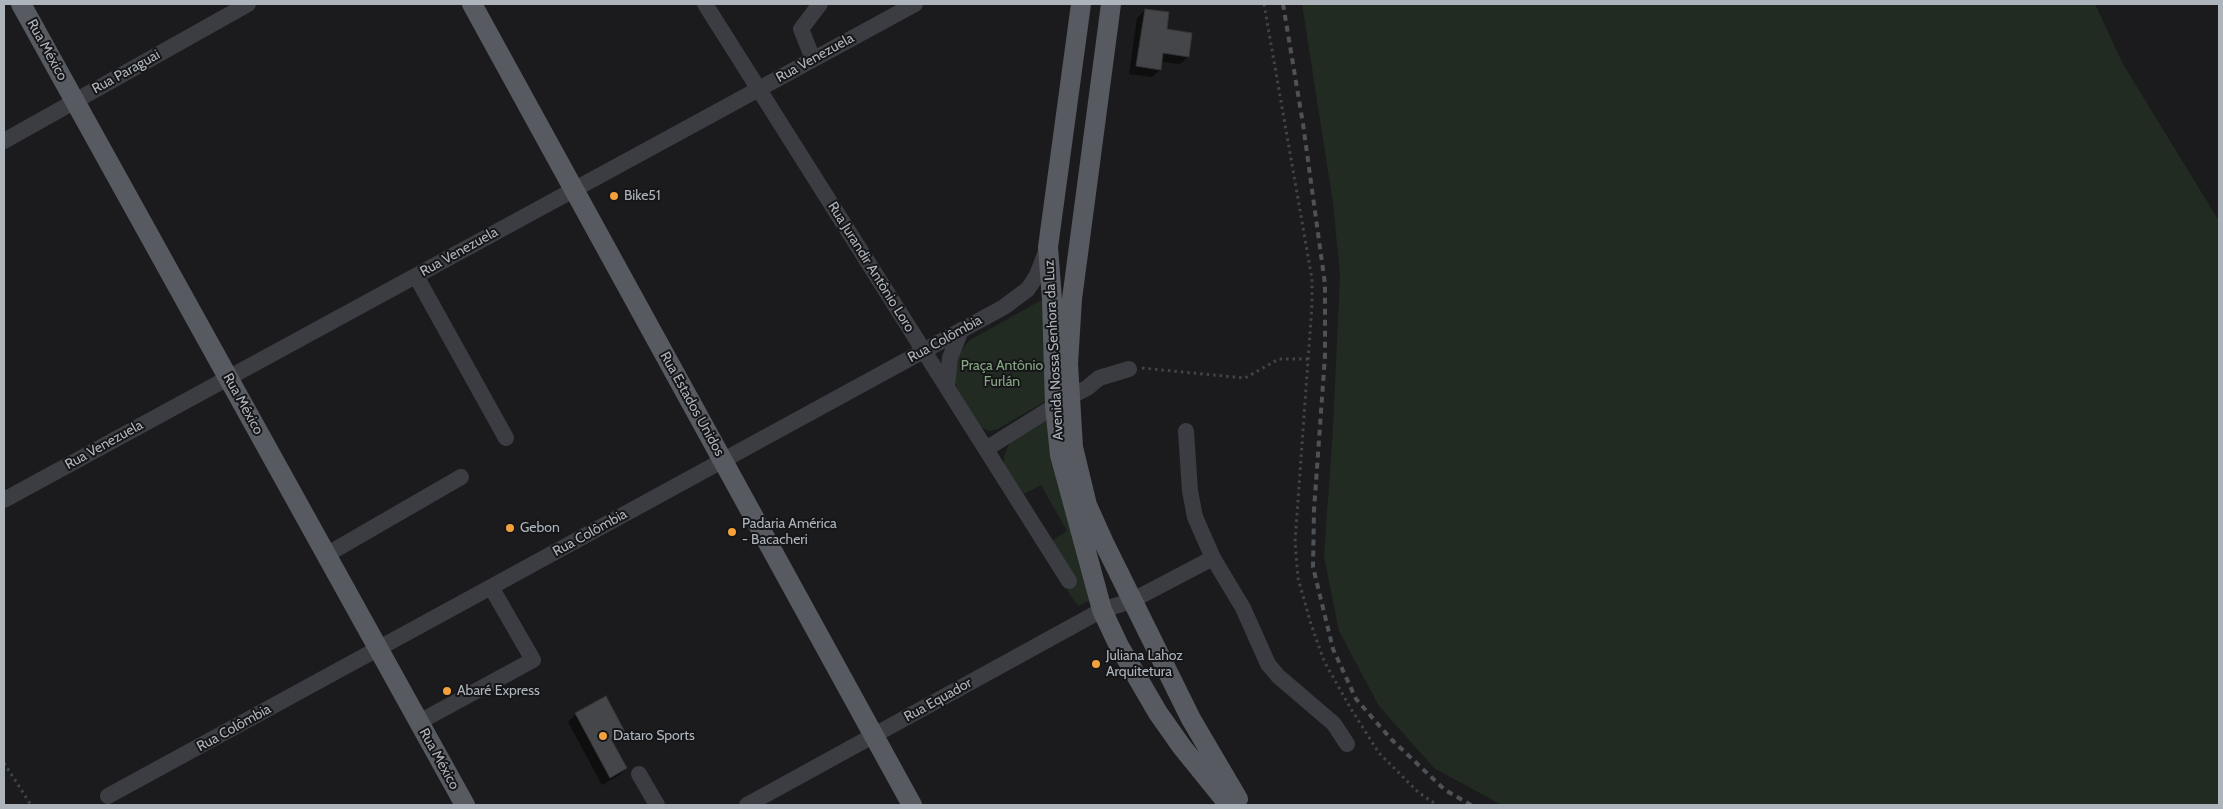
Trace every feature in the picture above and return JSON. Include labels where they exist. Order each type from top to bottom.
[{"type":"main road","name":"Rua México","points":[[21,4],[465,805]]},
{"type":"main road","name":"Rua Estados Unidos","points":[[472,4],[912,805]]},
{"type":"main road","name":"Avenida Nossa Senhora da Luz","points":[[1081,4],[1048,247],[1062,402],[1084,496],[1094,522],[1131,601],[1206,748],[1241,805]]},
{"type":"main road","name":"Avenida Nossa Senhora da Luz","points":[[1111,4],[1072,298],[1068,364],[1056,433],[1064,475],[1102,610],[1133,672],[1158,713],[1193,761],[1229,805]]},
{"type":"street","name":"Rua Paraguai","points":[[4,141],[248,4]]},
{"type":"street","name":"Rua Jurandir Antônio Loro","points":[[705,4],[1069,581]]},
{"type":"street","points":[[813,60],[801,29],[820,4]]},
{"type":"street","name":"Rua Venezuela","points":[[4,500],[915,4]]},
{"type":"street","name":"Rua Colômbia","points":[[108,796],[1004,307],[1028,289],[1037,275],[1048,247]]},
{"type":"street","points":[[416,276],[506,438]]},
{"type":"street","points":[[947,386],[950,358],[961,330]]},
{"type":"street","points":[[986,449],[1087,388],[1099,378],[1129,369]]},
{"type":"street","points":[[1186,431],[1190,490],[1195,516],[1213,558],[1243,608],[1268,664],[1278,676],[1334,724],[1347,744]]},
{"type":"street","points":[[326,555],[461,477]]},
{"type":"street","name":"Rua Equador","points":[[747,805],[1102,610],[1131,601],[1213,558]]},
{"type":"street","points":[[418,722],[533,660],[491,587]]},
{"type":"street","points":[[639,774],[657,805]]},
{"type":"path","points":[[1264,4],[1312,279],[1312,305],[1295,542],[1298,578],[1324,661],[1351,709],[1379,753],[1418,792],[1437,805]]},
{"type":"path","points":[[1129,369],[1153,368],[1244,378],[1279,359],[1308,359]]},
{"type":"path","points":[[4,763],[31,805]]},
{"type":"green space","points":[[1302,4],[2095,4],[2123,64],[2219,221],[2219,805],[1502,805],[1434,768],[1379,706],[1339,631],[1324,556],[1333,429],[1340,275],[1333,203]]},
{"type":"green space","name":"Praça Antônio Furlán","points":[[1045,298],[1049,399],[998,429],[989,431],[980,427],[959,393],[955,382],[956,367],[961,351],[970,340]]},
{"type":"green space","points":[[1050,418],[1091,600],[1078,606],[1067,590],[1078,582],[1051,541],[1067,531],[1041,485],[1024,494],[1004,464],[1004,456],[1010,442]]},
{"type":"building","points":[[1145,9],[1169,12],[1167,29],[1192,33],[1189,57],[1163,53],[1161,70],[1136,66]]},
{"type":"building","name":"Dataro Sports","points":[[606,696],[625,732],[611,739],[627,768],[610,778],[575,713]]},
{"type":"railway","points":[[1283,4],[1303,124],[1325,284],[1325,356],[1314,510],[1313,567],[1333,649],[1356,699],[1391,739],[1445,790],[1471,805]]},
{"type":"place","name":"Bike51","points":[[614,196]]},
{"type":"place","name":"Gebon","points":[[510,528]]},
{"type":"place","name":"Padaria América - Bacacheri","points":[[732,532]]},
{"type":"place","name":"Juliana Lahoz Arquitetura","points":[[1096,664]]},
{"type":"place","name":"Abaré Express","points":[[447,691]]},
{"type":"place","name":"Dataro Sports","points":[[603,736]]}]
